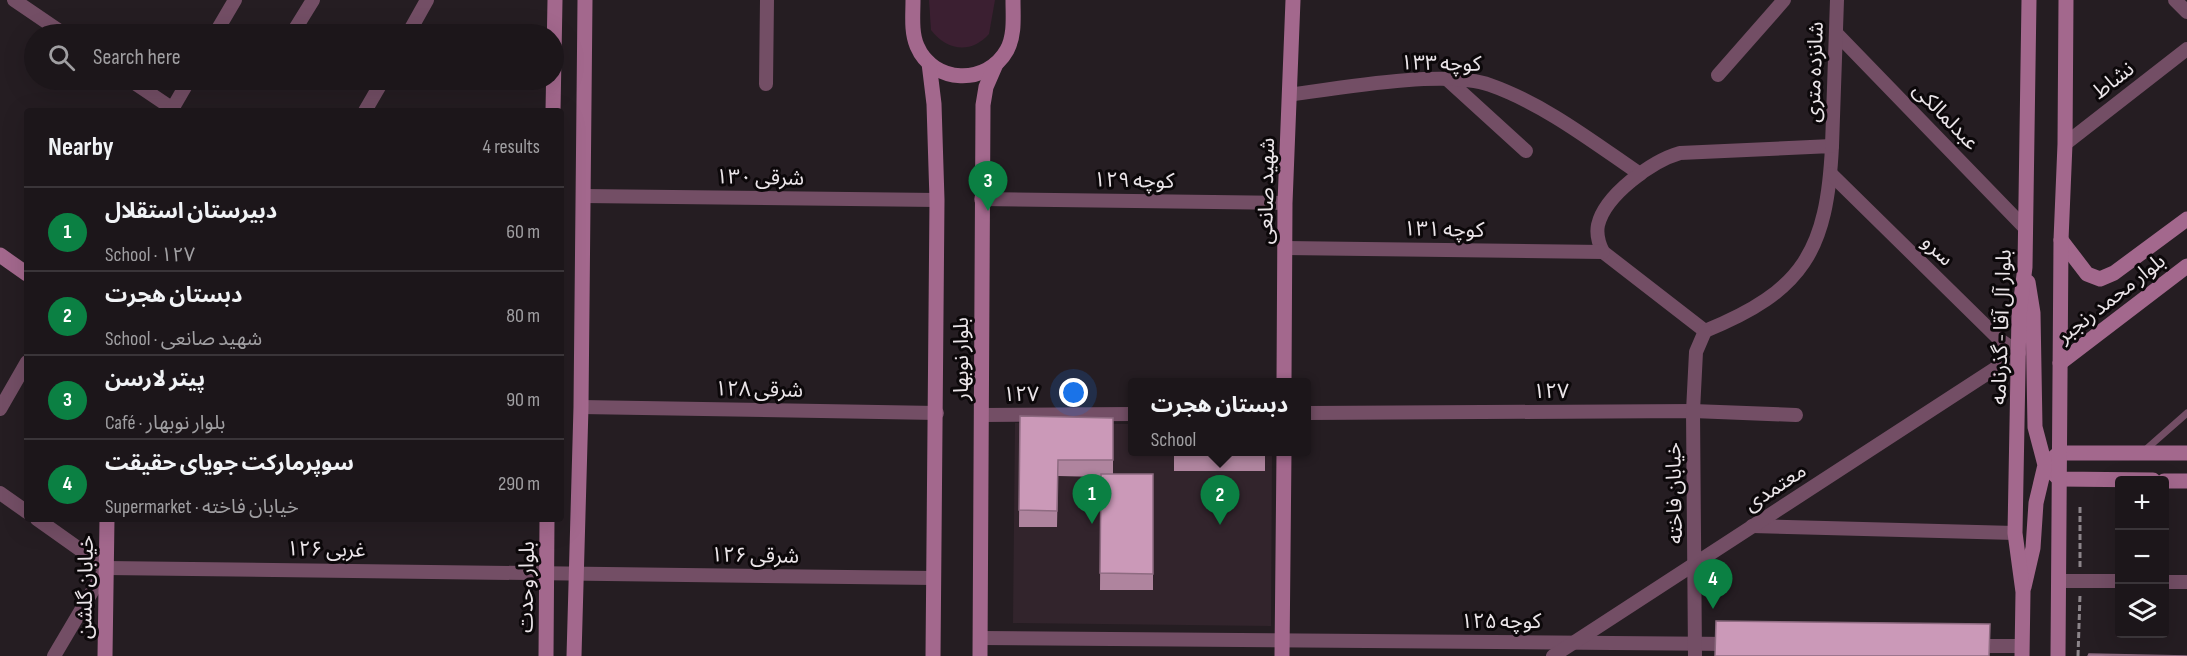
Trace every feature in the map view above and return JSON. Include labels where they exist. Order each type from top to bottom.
[{"type":"main road","points":[[555,0],[555,24]]},
{"type":"main road","points":[[574,656],[581,407],[585,0]]},
{"type":"main road","points":[[913,0],[913,36],[922,55],[929,63],[937,69],[957,76],[978,74],[996,64]]},
{"type":"main road","name":"بلوار نوبهار","points":[[980,656],[983,105],[986,87],[996,64],[1011,41],[1013,0]]},
{"type":"main road","name":"شهید صانعی","points":[[1284,378],[1285,203],[1293,0]]},
{"type":"main road","name":"بلوار آل آقا - گذرنامه","points":[[2022,651],[2023,592],[2015,533],[2019,315],[2025,267],[2028,0]]},
{"type":"main road","points":[[2058,656],[2061,240],[2065,144],[2066,0]]},
{"type":"main road","name":"بلوار نوبهار","points":[[929,63],[934,104],[937,200],[937,413],[933,656]]},
{"type":"main road","points":[[553,90],[553,108]]},
{"type":"main road","name":"بلوار محمد رنجبر","points":[[2061,240],[2087,274],[2100,279],[2115,273],[2187,219]]},
{"type":"main road","points":[[0,255],[24,272]]},
{"type":"main road","name":"بلوار محمد رنجبر","points":[[2060,363],[2187,266]]},
{"type":"main road","points":[[2025,267],[2033,314],[2034,427],[2045,465],[2059,479],[2115,479]]},
{"type":"main road","points":[[2023,592],[2033,548],[2036,503],[2045,465],[2059,453],[2187,453]]},
{"type":"main road","points":[[2098,479],[2092,473],[2091,465],[2093,458],[2100,453]]},
{"type":"main road","points":[[1282,648],[1284,456]]},
{"type":"main road","points":[[2169,481],[2187,481]]},
{"type":"main road","name":"خیابان گلشن","points":[[105,656],[107,522]]},
{"type":"main road","name":"بلوار وحدت","points":[[546,656],[547,522]]},
{"type":"street","points":[[14,0],[49,24]]},
{"type":"street","points":[[221,24],[235,0]]},
{"type":"street","points":[[298,24],[313,0]]},
{"type":"street","points":[[414,24],[427,0]]},
{"type":"street","points":[[766,84],[767,0]]},
{"type":"street","points":[[1718,75],[1784,0]]},
{"type":"street","name":"شانزده متری","points":[[1705,331],[1731,320],[1794,277],[1813,250],[1823,222],[1831,174],[1837,0]]},
{"type":"street","points":[[2175,0],[2187,12]]},
{"type":"street","name":"عبدلمالکی","points":[[1837,34],[2025,228]]},
{"type":"street","name":"نشاط","points":[[2065,144],[2187,49]]},
{"type":"street","points":[[1448,80],[1526,151]]},
{"type":"street","name":"کوچه ۱۳۳","points":[[1289,95],[1367,84],[1448,80],[1488,84],[1553,116],[1640,174]]},
{"type":"street","points":[[144,90],[169,108]]},
{"type":"street","points":[[173,108],[183,90]]},
{"type":"street","points":[[367,108],[377,90]]},
{"type":"street","points":[[1705,331],[1603,252],[1598,240],[1598,227],[1602,214],[1640,174],[1663,158],[1680,153],[1832,146]]},
{"type":"street","name":"سرو","points":[[1831,174],[2000,340],[2019,353]]},
{"type":"street","name":"۱۳۰ شرقی","points":[[583,196],[937,200]]},
{"type":"street","name":"کوچه ۱۲۹","points":[[981,199],[1285,203]]},
{"type":"street","name":"کوچه ۱۳۱","points":[[1285,248],[1603,252]]},
{"type":"street","name":"خیابان فاخته","points":[[1695,650],[1694,411],[1696,352],[1705,331]]},
{"type":"street","name":"معتمدی","points":[[1553,656],[2019,353]]},
{"type":"street","points":[[0,410],[24,367]]},
{"type":"street","name":"۱۲۸ شرقی","points":[[581,407],[937,413]]},
{"type":"street","name":"۱۲۷","points":[[1311,413],[1694,411],[1796,415]]},
{"type":"street","name":"۱۲۷","points":[[982,415],[1128,414]]},
{"type":"street","points":[[0,493],[24,510]]},
{"type":"street","points":[[41,522],[106,568],[54,656]]},
{"type":"street","points":[[1752,526],[2015,533]]},
{"type":"street","name":"۱۲۶ غربی","points":[[106,568],[575,574]]},
{"type":"street","name":"۱۲۶ شرقی","points":[[575,574],[934,578]]},
{"type":"street","points":[[2059,581],[2115,581]]},
{"type":"street","points":[[2169,582],[2187,582]]},
{"type":"street","name":"کوچه ۱۲۵","points":[[980,638],[1282,648],[1574,643],[1695,650],[1742,644]]},
{"type":"street","points":[[1964,645],[2022,651]]},
{"type":"lane","points":[[2142,453],[2187,413]]},
{"type":"shaded area","points":[[929,0],[995,0],[989,34],[975,45],[967,47],[952,46],[944,42],[931,30]]},
{"type":"shaded area","points":[[1015,423],[1128,424],[1128,456],[1272,456],[1271,626],[1013,623]]},
{"type":"building","points":[[1020,416],[1113,418],[1113,460],[1058,460],[1057,511],[1019,510]]},
{"type":"building","points":[[1101,474],[1153,474],[1153,574],[1100,573]]},
{"type":"building","points":[[1716,621],[1990,624],[1989,656],[1715,656]]},
{"type":"building","points":[[2089,654],[2187,656],[2088,656]]},
{"type":"place","name":"پیتر لارسن","points":[[988,211]]},
{"type":"place","name":"دبیرستان استقلال","points":[[1092,524]]},
{"type":"place","name":"دبستان هجرت","points":[[1220,525]]},
{"type":"place","name":"سوپرمارکت جویای حقیقت","points":[[1713,609]]}]
